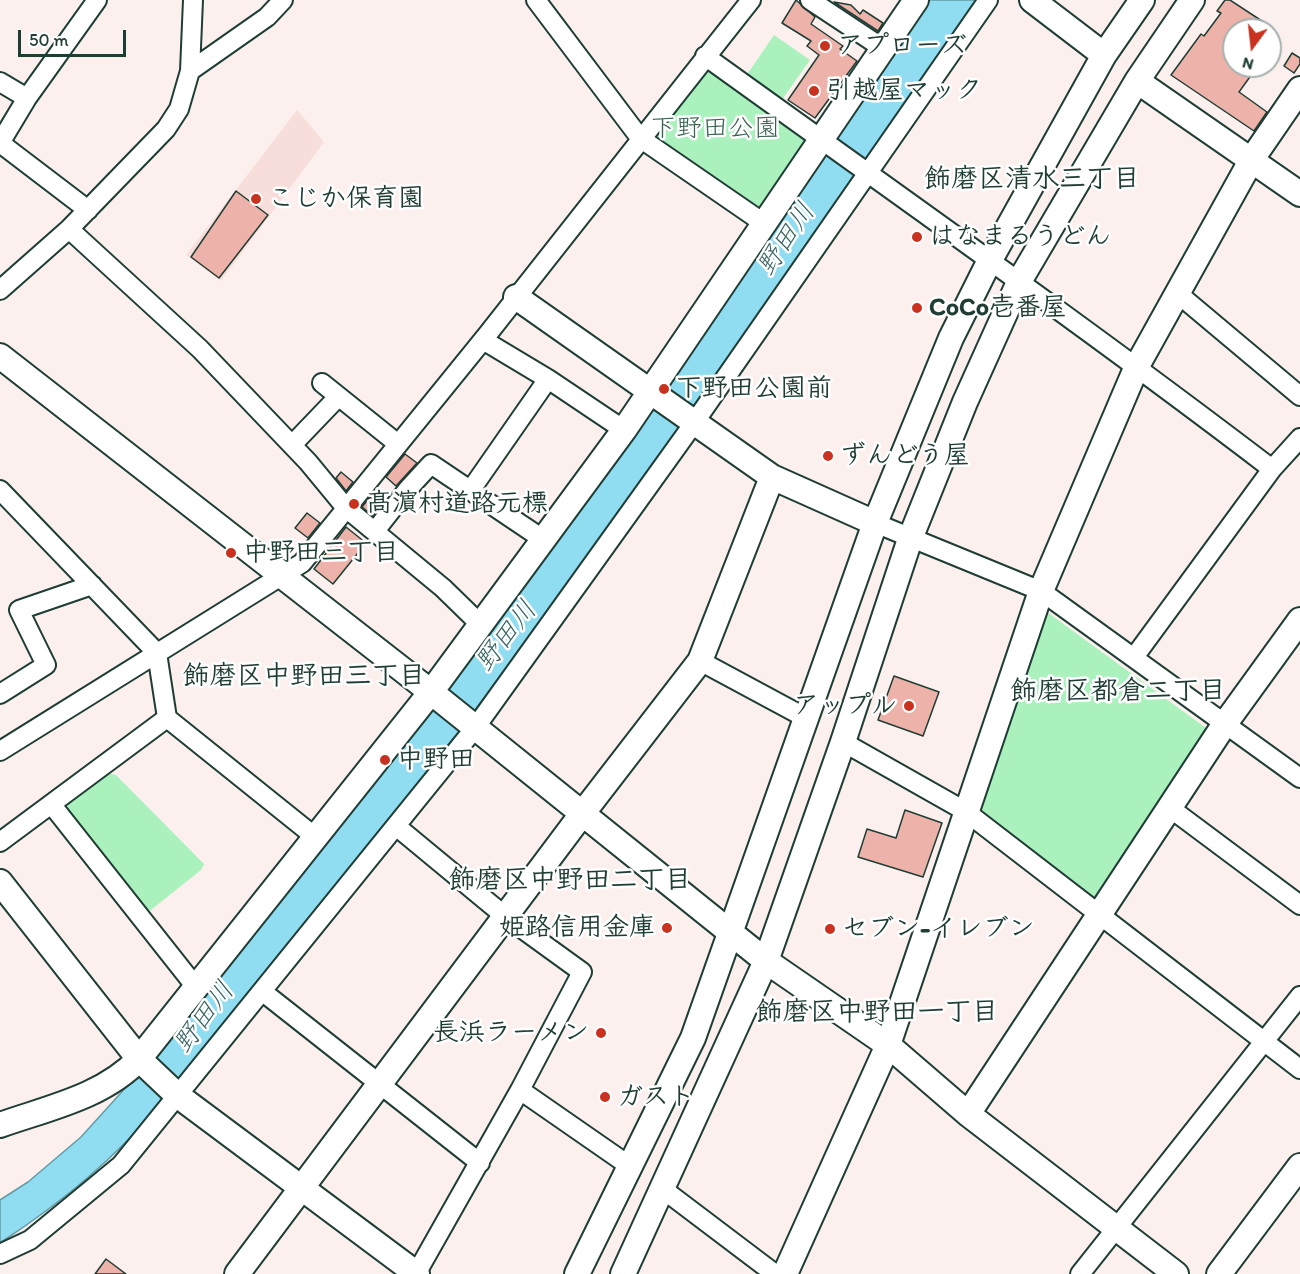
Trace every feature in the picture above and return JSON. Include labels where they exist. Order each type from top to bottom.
[{"type":"street","points":[[88,210],[0,143],[27,98],[97,0]]},
{"type":"street","points":[[0,290],[88,210],[166,129],[180,109],[190,71],[193,0]]},
{"type":"street","points":[[190,71],[267,17],[283,0]]},
{"type":"street","points":[[536,0],[640,138],[765,224]]},
{"type":"street","points":[[0,752],[302,563],[483,340],[751,0]]},
{"type":"street","points":[[810,0],[828,5],[884,48]]},
{"type":"street","points":[[0,1125],[108,1086],[139,1059],[430,692],[544,540],[651,394],[916,0]]},
{"type":"street","points":[[0,1254],[30,1240],[121,1165],[475,728],[694,423],[988,0]]},
{"type":"street","points":[[1032,0],[1104,55]]},
{"type":"street","points":[[577,1274],[693,1038],[875,523],[951,338],[990,260],[1104,55],[1142,0]]},
{"type":"street","points":[[623,1274],[664,1190],[766,961],[843,742],[910,538],[965,402],[1020,280],[1137,81],[1192,0]]},
{"type":"street","points":[[705,56],[868,175],[1020,280],[1272,469]]},
{"type":"street","points":[[1137,81],[1300,194]]},
{"type":"street","points":[[0,82],[27,98]]},
{"type":"street","points":[[785,1274],[888,1045],[1041,591],[1137,366],[1176,292],[1252,159],[1300,89]]},
{"type":"street","points":[[69,229],[200,350],[292,445],[346,508],[415,568],[442,588],[481,625]]},
{"type":"street","points":[[1176,292],[1300,396]]},
{"type":"street","points":[[516,297],[772,477],[910,538],[1041,591],[1135,656],[1224,725],[1300,778]]},
{"type":"street","points":[[483,340],[548,379],[624,430]]},
{"type":"street","points":[[0,357],[430,692],[766,961],[888,1045],[968,1114],[1176,1274]]},
{"type":"street","points":[[470,491],[548,379]]},
{"type":"street","points":[[322,383],[398,444]]},
{"type":"street","points":[[292,445],[338,397]]},
{"type":"street","points":[[1135,656],[1272,469],[1300,438]]},
{"type":"street","points":[[375,531],[431,464],[544,540]]},
{"type":"street","points":[[237,1274],[582,814],[700,661],[772,477]]},
{"type":"street","points":[[0,490],[157,653],[167,718],[314,836]]},
{"type":"street","points":[[0,693],[46,665],[19,610],[92,585]]},
{"type":"street","points":[[968,1114],[1224,725],[1300,620]]},
{"type":"street","points":[[700,661],[806,718]]},
{"type":"street","points":[[0,842],[167,718]]},
{"type":"street","points":[[843,742],[965,811],[1098,915],[1266,1040],[1300,1069]]},
{"type":"street","points":[[52,805],[195,986]]},
{"type":"street","points":[[1170,808],[1300,905]]},
{"type":"street","points":[[0,882],[139,1059],[177,1095],[301,1190],[417,1274],[520,1090],[582,972],[506,917],[396,826]]},
{"type":"street","points":[[263,992],[480,1163]]},
{"type":"street","points":[[1080,1274],[1300,996]]},
{"type":"street","points":[[520,1090],[631,1167]]},
{"type":"street","points":[[1219,1274],[1300,1166]]},
{"type":"street","points":[[664,1190],[775,1274]]},
{"type":"shaded area","name":"こじか保育園","points":[[297,110],[324,142],[221,281],[186,255]]},
{"type":"green space","points":[[774,35],[810,60],[779,104],[744,79]]},
{"type":"green space","name":"下野田公園","points":[[708,71],[806,139],[807,149],[760,212],[656,141],[653,134],[699,74]]},
{"type":"green space","points":[[1047,612],[1206,728],[1207,733],[1097,899],[1088,900],[980,814],[978,805],[1042,615]]},
{"type":"green space","points":[[107,773],[116,775],[204,864],[201,870],[147,913],[66,813],[68,803]]},
{"type":"water","name":"野田川","points":[[928,0],[979,0],[576,576],[456,735],[164,1101],[126,1142],[87,1178],[46,1211],[0,1243],[0,1200],[28,1182],[81,1137],[138,1074],[426,713],[547,555],[662,395]]},
{"type":"building","points":[[796,0],[815,17],[811,24],[843,46],[840,49],[857,61],[815,118],[788,100],[819,55],[807,46],[811,41],[782,23]]},
{"type":"building","points":[[1225,0],[1230,0],[1257,18],[1222,18],[1222,78],[1249,78],[1239,92],[1267,112],[1254,131],[1171,75],[1201,34],[1204,36],[1221,13],[1217,11]]},
{"type":"building","points":[[834,2],[851,5],[860,14],[863,10],[883,23],[878,31]]},
{"type":"building","points":[[1292,53],[1300,58],[1300,64],[1294,73],[1284,66]]},
{"type":"building","points":[[236,191],[268,215],[219,278],[191,257]]},
{"type":"building","points":[[405,454],[417,463],[396,486],[386,477]]},
{"type":"building","points":[[341,472],[353,482],[346,491],[336,478]]},
{"type":"building","points":[[370,497],[381,505],[373,516],[362,507]]},
{"type":"building","points":[[307,513],[320,523],[308,538],[295,528]]},
{"type":"building","points":[[346,527],[366,543],[333,584],[314,569]]},
{"type":"building","name":"アップル","points":[[894,676],[939,692],[923,736],[878,720]]},
{"type":"building","points":[[905,810],[942,823],[923,877],[858,857],[867,829],[896,838]]},
{"type":"building","points":[[106,1259],[126,1274],[95,1274]]},
{"type":"place","name":"アプローズ","points":[[825,46]]},
{"type":"place","name":"引越屋マック","points":[[814,91]]},
{"type":"place","name":"こじか保育園","points":[[256,199]]},
{"type":"place","name":"はなまるうどん","points":[[917,237]]},
{"type":"place","name":"CoCo壱番屋","points":[[917,308]]},
{"type":"place","name":"下野田公園前","points":[[664,389]]},
{"type":"place","name":"ずんどう屋","points":[[828,456]]},
{"type":"place","name":"髙濵村道路元標","points":[[354,504]]},
{"type":"place","name":"中野田三丁目","points":[[231,553]]},
{"type":"place","name":"アップル","points":[[909,706]]},
{"type":"place","name":"中野田","points":[[385,760]]},
{"type":"place","name":"姫路信用金庫","points":[[667,928]]},
{"type":"place","name":"セブン-イレブン","points":[[830,929]]},
{"type":"place","name":"長浜ラーメン","points":[[601,1033]]},
{"type":"place","name":"ガスト","points":[[605,1097]]},
{"type":"district","name":"飾磨区清水三丁目","points":[[1032,180]]},
{"type":"district","name":"飾磨区中野田三丁目","points":[[304,677]]},
{"type":"district","name":"飾磨区都倉二丁目","points":[[1118,692]]},
{"type":"district","name":"飾磨区中野田二丁目","points":[[570,881]]},
{"type":"district","name":"飾磨区中野田一丁目","points":[[877,1013]]}]
